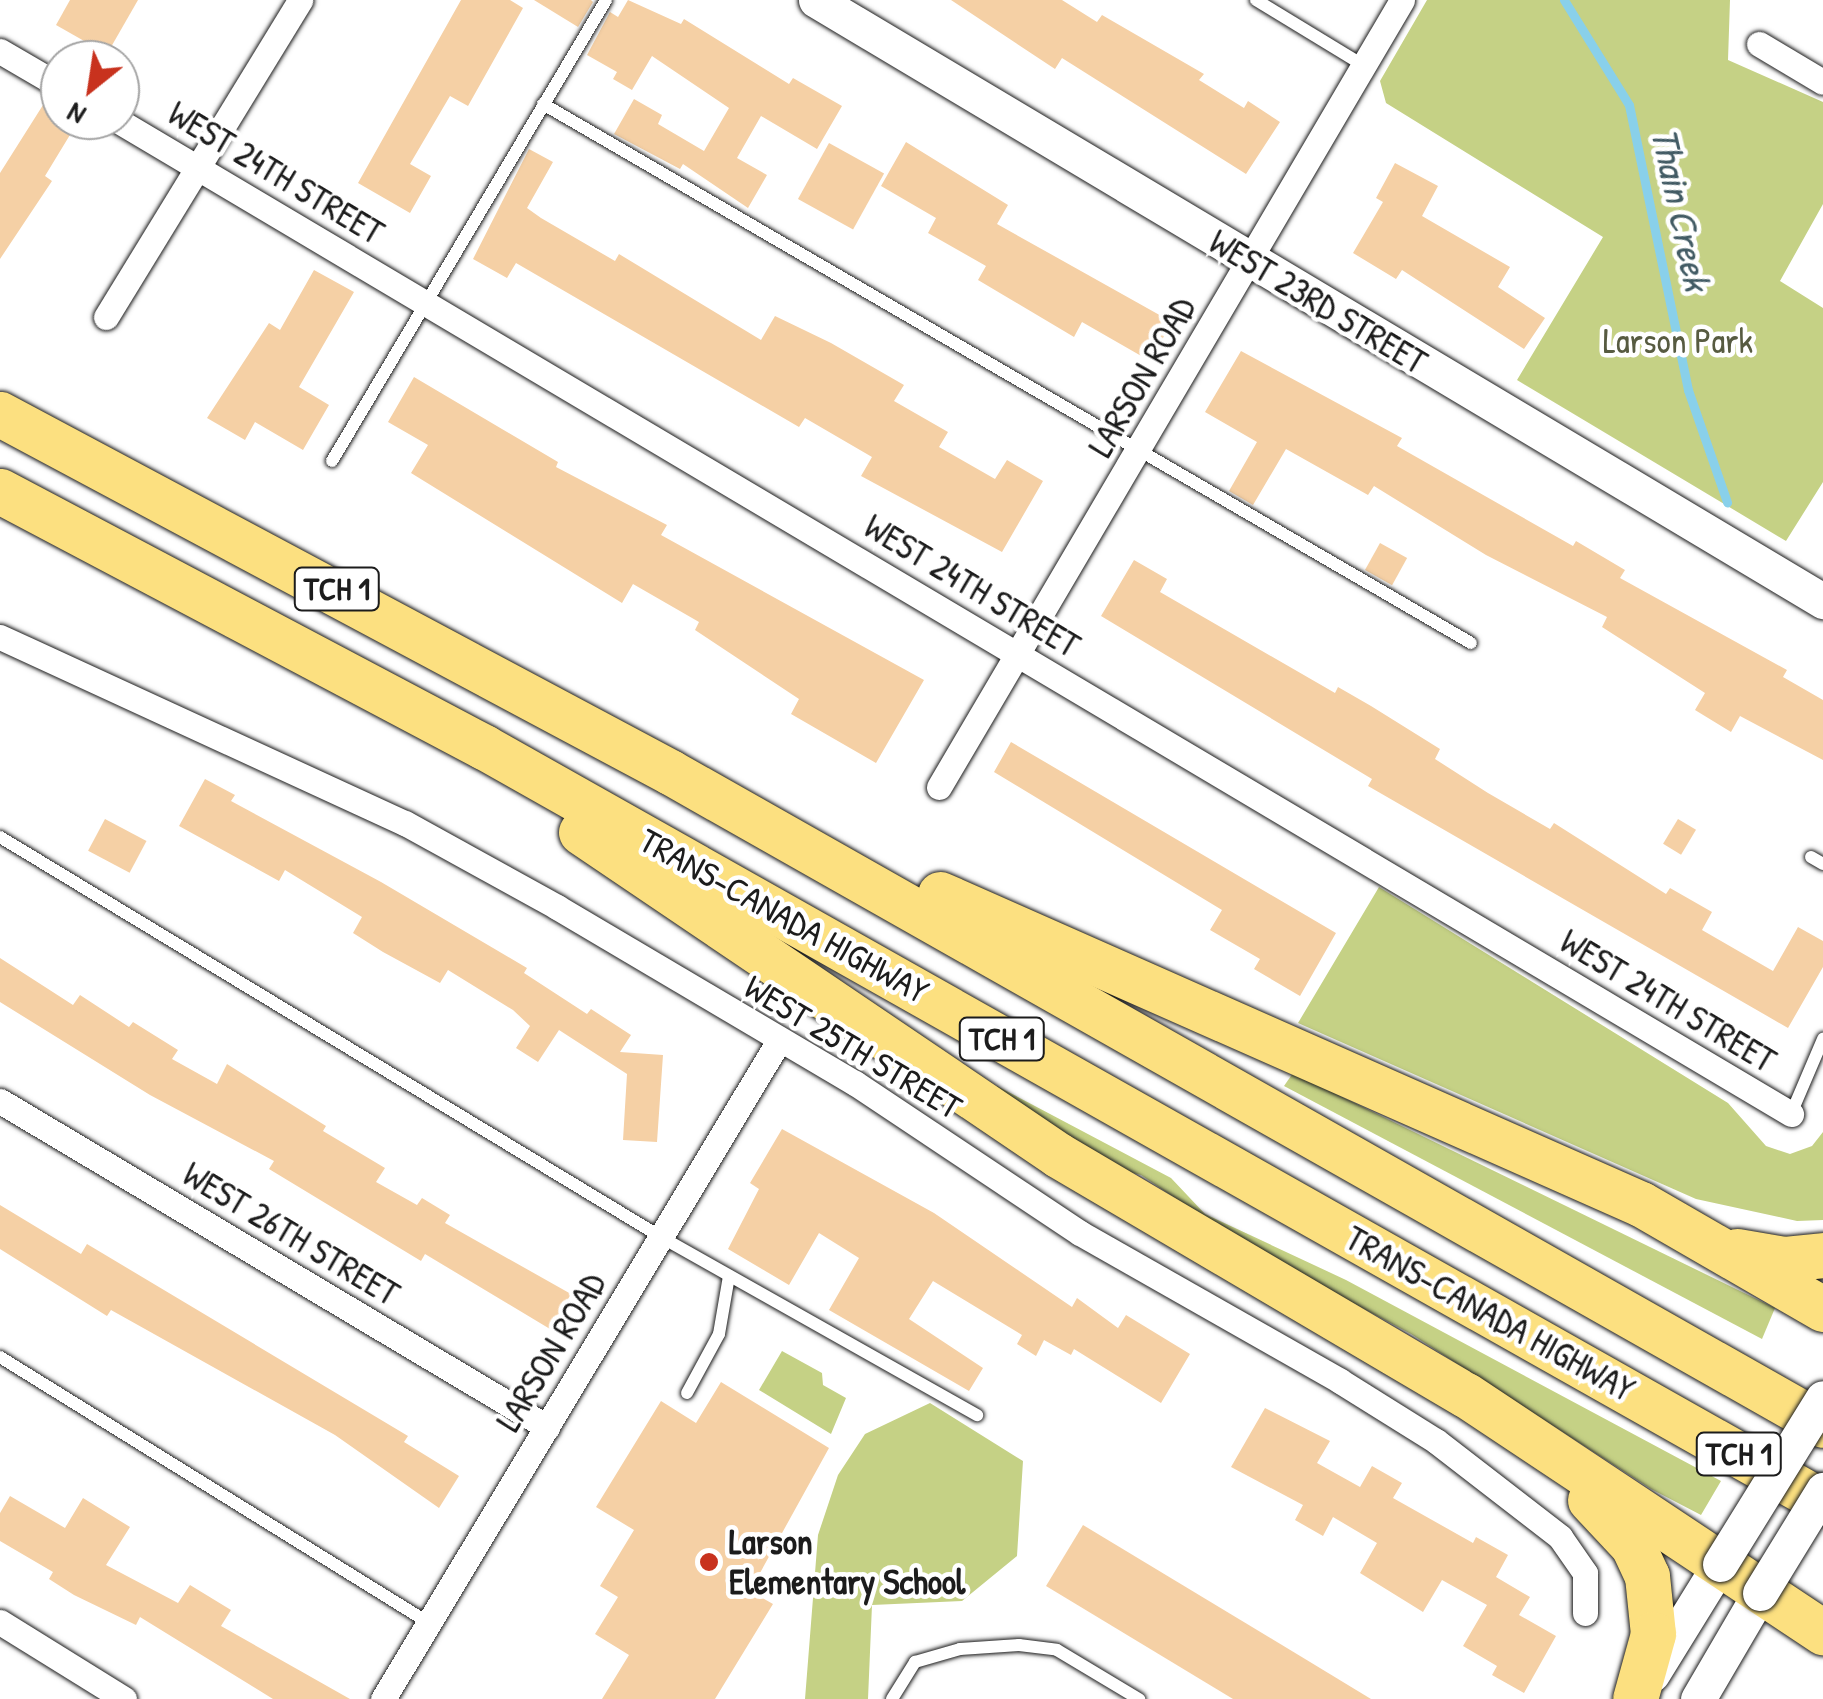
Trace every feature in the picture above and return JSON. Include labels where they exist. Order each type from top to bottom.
[{"type":"highway","name":"TRANS-CANADA HIGHWAY","points":[[0,414],[670,772],[1823,1425]]},
{"type":"highway","name":"TRANS-CANADA HIGHWAY","points":[[0,491],[348,674],[1823,1502]]},
{"type":"highway","points":[[348,674],[1058,1156],[1466,1395],[1566,1465],[1823,1632]]},
{"type":"highway","points":[[670,772],[1567,1170],[1697,1237],[1823,1309]]},
{"type":"highway","points":[[1697,1237],[1760,1256],[1823,1255]]},
{"type":"highway","points":[[1566,1465],[1632,1546],[1647,1576],[1653,1634],[1636,1699]]},
{"type":"street","points":[[106,317],[300,0]]},
{"type":"street","name":"WEST 23RD STREET","points":[[816,0],[1248,262],[1823,601]]},
{"type":"street","name":"LARSON ROAD","points":[[939,787],[1141,452],[1402,0]]},
{"type":"street","points":[[1758,44],[1823,82]]},
{"type":"street","points":[[0,50],[40,74]]},
{"type":"street","name":"WEST 24TH STREET","points":[[140,134],[1791,1114]]},
{"type":"street","name":"WEST 25TH STREET","points":[[0,636],[405,823],[778,1042],[855,1083],[1080,1234],[1436,1441],[1569,1548],[1585,1574],[1585,1613]]},
{"type":"street","name":"LARSON ROAD","points":[[386,1698],[778,1042]]},
{"type":"street","name":"WEST 26TH STREET","points":[[0,1101],[547,1426]]},
{"type":"street","points":[[1636,1699],[1823,1398]]},
{"type":"street","points":[[1698,1699],[1823,1490]]},
{"type":"street","points":[[0,1622],[124,1699]]},
{"type":"lane","points":[[332,461],[606,0]]},
{"type":"lane","points":[[1256,0],[1363,65]]},
{"type":"lane","points":[[543,104],[1471,643]]},
{"type":"lane","points":[[0,837],[661,1238],[978,1415]]},
{"type":"lane","points":[[1791,1114],[1823,1039]]},
{"type":"lane","points":[[687,1393],[718,1334],[729,1276]]},
{"type":"lane","points":[[0,1357],[429,1623]]},
{"type":"lane","points":[[892,1699],[915,1662],[960,1649],[1019,1645],[1057,1650],[1139,1699]]},
{"type":"green space","name":"Larson Park","points":[[1427,0],[1730,0],[1728,60],[1823,102],[1823,204],[1780,281],[1823,308],[1823,482],[1786,541],[1517,380],[1603,237],[1386,103],[1380,81]]},
{"type":"green space","points":[[1379,887],[1728,1103],[1766,1146],[1790,1154],[1812,1146],[1823,1132],[1823,1220],[1797,1221],[1696,1199],[1298,1023]]},
{"type":"green space","points":[[1293,1073],[1775,1308],[1762,1339],[1284,1086]]},
{"type":"green space","points":[[997,1086],[1171,1178],[1205,1214],[1346,1280],[1721,1481],[1701,1515],[1651,1489],[1411,1334],[1246,1246],[1141,1175],[1081,1160],[988,1096]]},
{"type":"green space","points":[[782,1351],[822,1373],[823,1385],[846,1398],[831,1434],[759,1390]]},
{"type":"green space","points":[[930,1403],[1023,1461],[1017,1556],[962,1601],[872,1605],[868,1699],[805,1699],[818,1535],[838,1475],[865,1434]]},
{"type":"building","points":[[70,0],[138,0],[115,40],[82,40],[56,25]]},
{"type":"building","points":[[461,0],[510,0],[523,8],[468,106],[450,96],[410,164],[431,176],[410,213],[358,183]]},
{"type":"building","points":[[534,0],[591,0],[593,2],[578,27]]},
{"type":"building","points":[[628,0],[681,24],[684,19],[789,84],[793,78],[842,106],[817,149],[761,116],[737,158],[767,175],[748,208],[683,164],[680,169],[614,134],[634,99],[662,115],[658,124],[704,151],[729,108],[652,56],[632,90],[613,79],[617,72],[587,55],[610,12],[618,17]]},
{"type":"building","points":[[951,0],[1062,0],[1097,22],[1102,15],[1204,74],[1199,80],[1244,108],[1248,101],[1280,122],[1246,174],[1062,58],[1055,69]]},
{"type":"building","points":[[40,110],[40,140],[67,140],[45,176],[52,181],[0,259],[0,173]]},
{"type":"building","points":[[906,142],[1008,205],[997,224],[1172,322],[1150,361],[1082,322],[1074,337],[978,280],[986,266],[928,233],[936,218],[881,186]]},
{"type":"building","points":[[829,143],[884,174],[853,230],[798,199]]},
{"type":"building","points":[[529,149],[553,162],[527,208],[541,218],[615,261],[619,254],[761,340],[775,316],[831,343],[904,385],[894,401],[948,432],[939,447],[995,479],[1007,460],[1043,481],[1002,552],[861,476],[872,457],[805,418],[799,427],[516,263],[507,278],[473,259]]},
{"type":"building","points":[[1395,163],[1438,186],[1422,216],[1510,267],[1498,287],[1545,318],[1524,349],[1402,270],[1396,279],[1353,253],[1383,202],[1376,198]]},
{"type":"building","points":[[314,270],[354,292],[299,387],[329,405],[303,450],[255,422],[245,440],[207,418],[269,323],[280,330]]},
{"type":"building","points":[[1241,351],[1402,438],[1397,446],[1573,546],[1576,541],[1625,570],[1620,578],[1787,670],[1783,677],[1823,700],[1823,760],[1740,716],[1731,732],[1695,710],[1705,693],[1602,627],[1607,617],[1486,555],[1374,486],[1368,495],[1286,449],[1253,505],[1229,491],[1257,442],[1205,412]]},
{"type":"building","points":[[414,377],[558,462],[556,467],[667,525],[661,535],[924,680],[876,763],[791,714],[799,699],[695,630],[699,622],[633,584],[622,603],[411,473],[428,445],[388,422]]},
{"type":"building","points":[[1380,543],[1407,558],[1392,585],[1365,570]]},
{"type":"building","points":[[1134,560],[1167,579],[1160,592],[1335,693],[1338,687],[1371,706],[1440,749],[1435,759],[1488,793],[1550,829],[1554,823],[1666,894],[1670,888],[1712,912],[1702,930],[1773,971],[1798,927],[1823,941],[1823,967],[1788,1028],[1368,786],[1372,779],[1101,616]]},
{"type":"building","points":[[1011,742],[1336,933],[1300,996],[1254,969],[1260,959],[1210,930],[1222,910],[994,772]]},
{"type":"building","points":[[205,779],[235,795],[231,801],[381,882],[527,968],[524,973],[587,1014],[591,1009],[631,1035],[620,1052],[663,1055],[657,1142],[623,1140],[627,1074],[559,1030],[538,1062],[516,1048],[530,1026],[513,1010],[448,970],[440,983],[383,952],[353,933],[362,917],[285,870],[279,881],[179,826]]},
{"type":"building","points":[[105,819],[146,841],[130,873],[88,851]]},
{"type":"building","points":[[1678,819],[1696,830],[1681,855],[1663,844]]},
{"type":"building","points":[[0,958],[73,1005],[80,995],[129,1027],[133,1022],[178,1050],[172,1059],[217,1084],[227,1064],[326,1126],[323,1131],[385,1168],[376,1182],[417,1205],[422,1198],[450,1215],[445,1223],[571,1294],[550,1329],[425,1254],[421,1261],[269,1169],[274,1161],[150,1095],[0,1002]]},
{"type":"building","points":[[782,1129],[934,1213],[1072,1307],[1077,1298],[1118,1328],[1126,1315],[1190,1354],[1161,1403],[1074,1349],[1071,1355],[1044,1340],[1036,1356],[1017,1344],[1022,1335],[933,1281],[909,1319],[983,1368],[969,1391],[829,1310],[859,1258],[819,1233],[789,1285],[728,1249],[759,1189],[750,1183]]},
{"type":"building","points":[[0,1205],[81,1254],[87,1244],[408,1436],[404,1442],[459,1476],[439,1508],[335,1435],[111,1310],[107,1316],[0,1249]]},
{"type":"building","points":[[721,1382],[829,1448],[750,1591],[773,1604],[715,1699],[602,1699],[629,1655],[595,1634],[618,1597],[600,1586],[634,1530],[596,1507],[661,1401],[696,1423]]},
{"type":"building","points":[[1265,1408],[1330,1441],[1317,1463],[1360,1487],[1372,1466],[1402,1483],[1393,1498],[1473,1543],[1476,1537],[1508,1555],[1496,1577],[1530,1597],[1519,1615],[1556,1636],[1524,1693],[1492,1675],[1497,1666],[1463,1646],[1487,1605],[1442,1580],[1423,1612],[1360,1573],[1377,1543],[1333,1517],[1323,1536],[1295,1520],[1303,1505],[1231,1467]]},
{"type":"building","points":[[10,1496],[65,1528],[83,1498],[130,1527],[106,1565],[178,1603],[190,1585],[231,1610],[221,1626],[350,1699],[273,1699],[140,1617],[136,1625],[74,1595],[49,1579],[53,1572],[0,1541],[0,1513]]},
{"type":"building","points":[[1083,1525],[1371,1699],[1233,1699],[1046,1586]]},
{"type":"waterway","name":"Thain Creek","points":[[1564,0],[1629,105],[1688,390],[1727,502]]},
{"type":"place","name":"Larson Elementary School","points":[[709,1562]]}]
